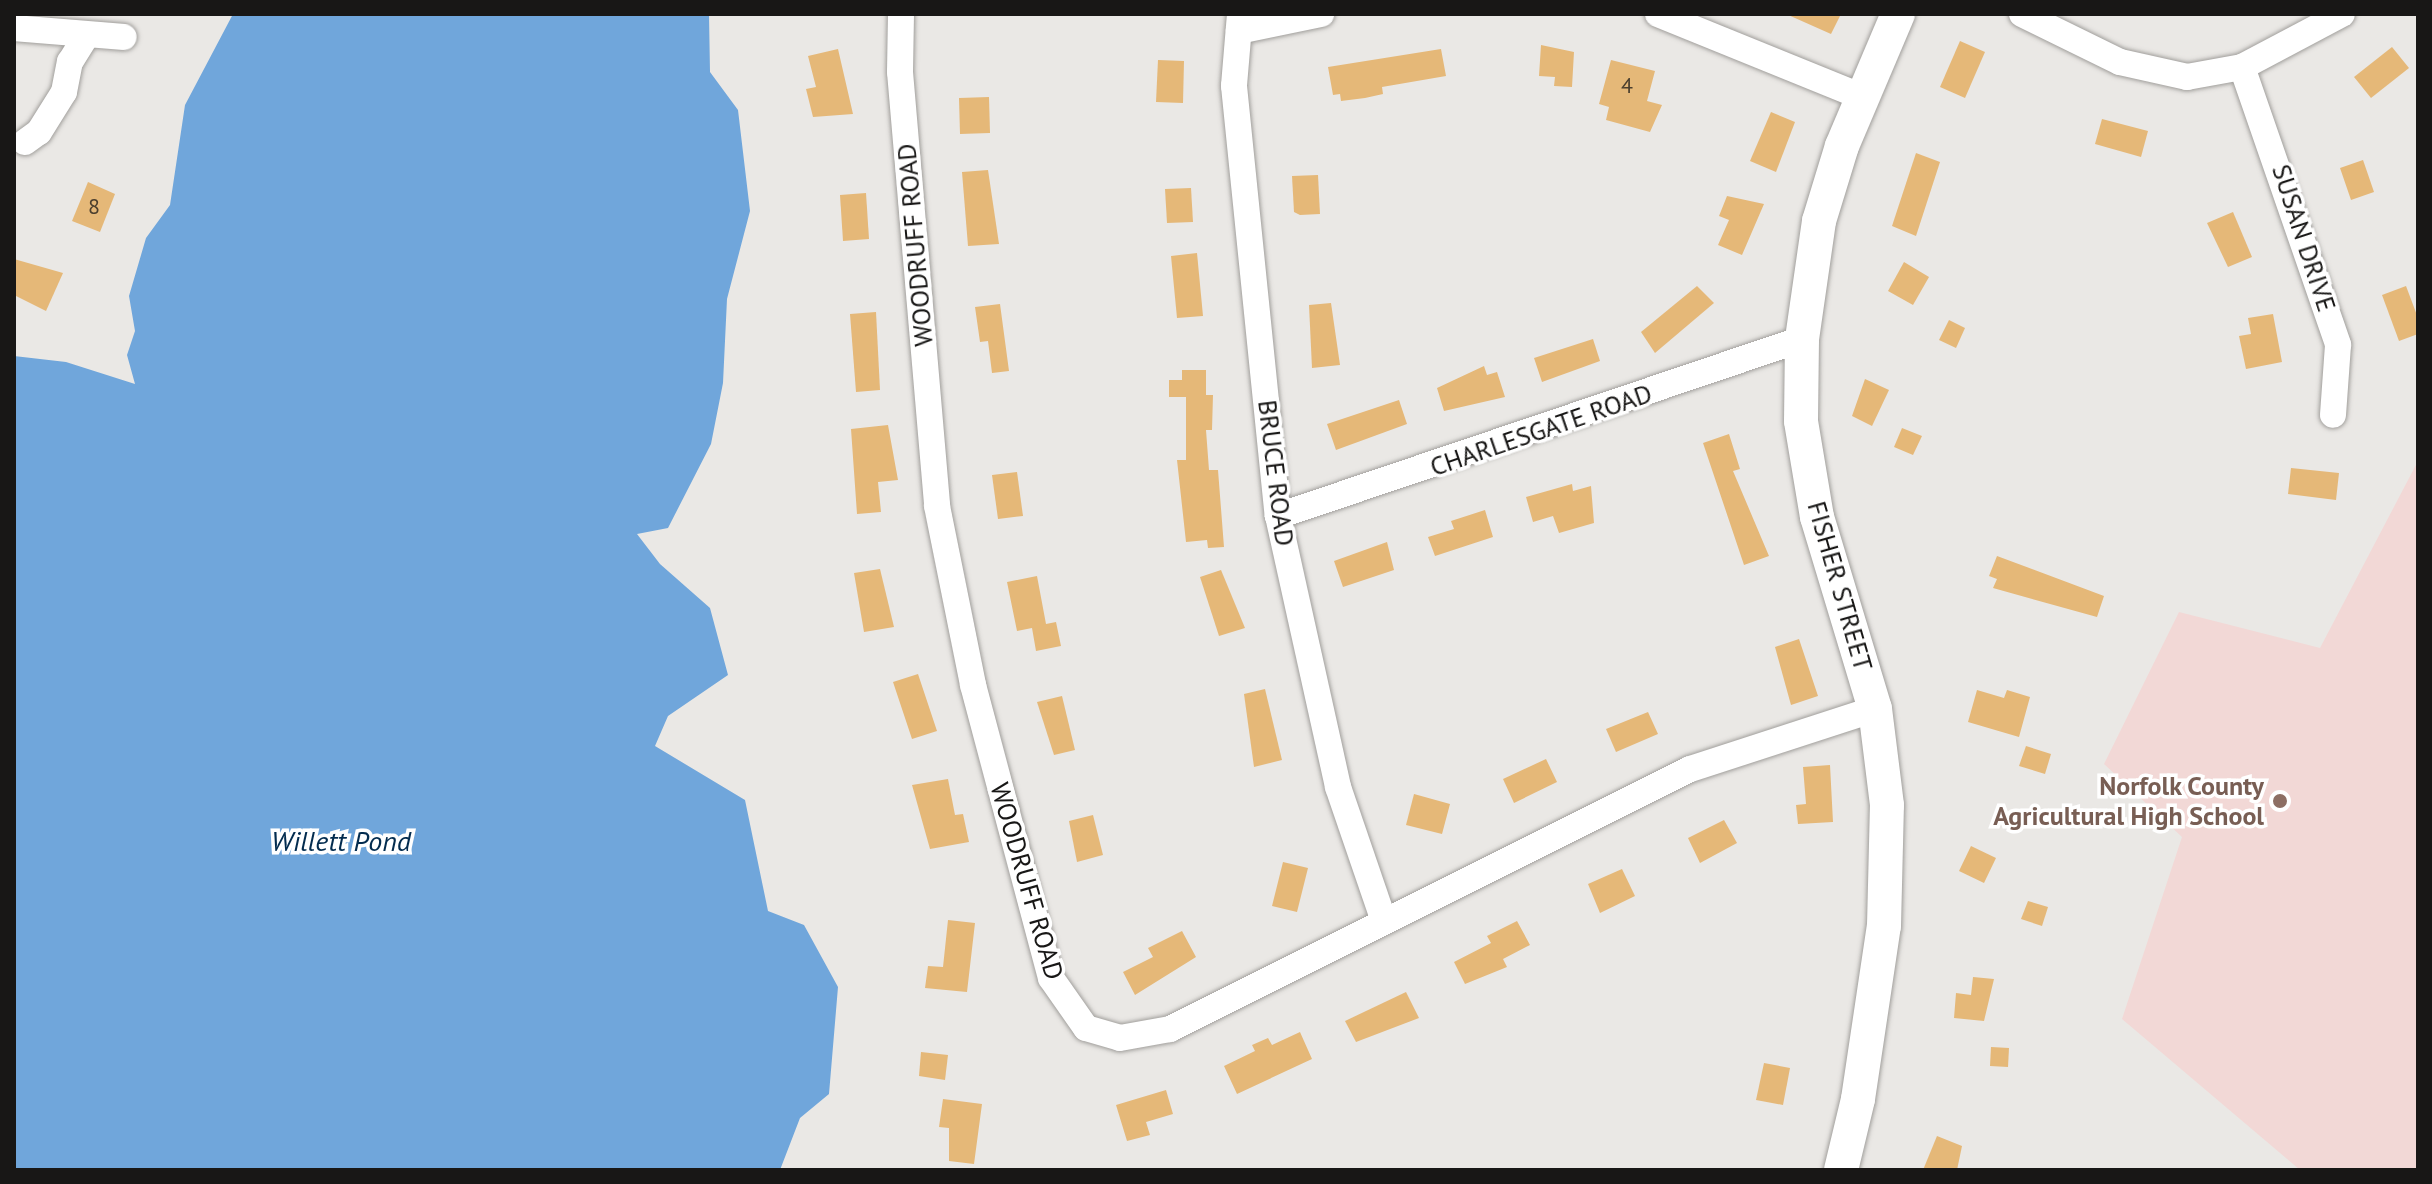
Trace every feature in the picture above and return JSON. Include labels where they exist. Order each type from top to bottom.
[{"type":"main road","name":"FISHER STREET","points":[[1841,1170],[1858,1099],[1884,926],[1887,805],[1875,709],[1817,517],[1801,421],[1802,339],[1819,221],[1862,97],[1898,14]]},
{"type":"street","name":"WOODRUFF ROAD","points":[[901,14],[900,72],[937,506],[973,685],[1051,978],[1086,1028],[1120,1038],[1143,1036],[1215,1009],[1690,769],[1875,709]]},
{"type":"street","points":[[1239,22],[1321,14]]},
{"type":"street","points":[[1658,14],[1862,97]]},
{"type":"street","points":[[2022,14],[2120,62],[2187,77],[2242,67],[2342,14]]},
{"type":"street","name":"BRUCE ROAD","points":[[1239,22],[1234,86],[1278,516],[1338,787],[1384,921]]},
{"type":"street","points":[[14,28],[124,37]]},
{"type":"street","points":[[25,142],[39,132],[64,92],[70,62],[87,35]]},
{"type":"street","name":"SUSAN DRIVE","points":[[2242,67],[2338,345],[2333,415]]},
{"type":"street","name":"CHARLESGATE ROAD","points":[[1278,516],[1802,339]]},
{"type":"shaded area","name":"Norfolk County Agricultural High School","points":[[2418,461],[2418,1170],[2300,1170],[2122,1019],[2182,837],[2104,764],[2179,612],[2320,648]]},
{"type":"water","name":"Willett Pond","points":[[233,14],[709,14],[710,72],[738,110],[750,211],[727,299],[723,383],[711,444],[668,528],[637,534],[660,564],[710,608],[728,675],[668,716],[655,746],[745,800],[768,911],[804,925],[838,987],[829,1094],[800,1118],[780,1170],[14,1170],[14,356],[66,362],[135,384],[127,355],[135,331],[129,296],[146,238],[170,205],[185,105]]},
{"type":"building","points":[[1786,14],[1841,14],[1831,34]]},
{"type":"building","points":[[1960,41],[1985,52],[1965,98],[1940,87]]},
{"type":"building","points":[[1541,45],[1574,52],[1572,87],[1554,86],[1555,77],[1539,76]]},
{"type":"building","points":[[2392,47],[2409,68],[2371,98],[2354,77]]},
{"type":"building","points":[[838,49],[853,114],[813,117],[806,89],[816,87],[808,56]]},
{"type":"building","points":[[1441,49],[1446,76],[1382,87],[1383,94],[1365,98],[1341,101],[1340,94],[1333,95],[1328,67]]},
{"type":"building","points":[[1158,60],[1184,61],[1183,103],[1156,102]]},
{"type":"building","points":[[1611,60],[1655,71],[1647,101],[1662,105],[1650,132],[1606,120],[1609,107],[1599,104]]},
{"type":"building","points":[[989,97],[990,133],[960,134],[959,98]]},
{"type":"building","points":[[1771,112],[1795,122],[1776,172],[1750,161]]},
{"type":"building","points":[[2102,119],[2148,131],[2141,157],[2095,144]]},
{"type":"building","points":[[1916,153],[1940,162],[1916,236],[1892,226]]},
{"type":"building","points":[[2363,160],[2374,192],[2351,200],[2340,168]]},
{"type":"building","points":[[988,170],[999,244],[968,246],[962,172]]},
{"type":"building","points":[[1318,175],[1320,214],[1300,215],[1294,212],[1292,176]]},
{"type":"building","points":[[88,182],[115,194],[100,232],[72,221]]},
{"type":"building","points":[[1191,188],[1193,222],[1167,223],[1165,189]]},
{"type":"building","points":[[866,193],[869,239],[843,241],[840,195]]},
{"type":"building","points":[[1727,196],[1764,204],[1742,255],[1718,245],[1729,220],[1719,216]]},
{"type":"building","points":[[2233,212],[2252,257],[2228,267],[2207,223]]},
{"type":"building","points":[[1197,253],[1203,316],[1177,318],[1171,256]]},
{"type":"building","points":[[14,259],[63,273],[46,311],[14,295]]},
{"type":"building","points":[[1904,262],[1929,277],[1913,305],[1888,291]]},
{"type":"building","points":[[1697,286],[1714,303],[1655,353],[1641,332]]},
{"type":"building","points":[[2406,286],[2418,318],[2418,334],[2399,341],[2382,295]]},
{"type":"building","points":[[1331,303],[1340,365],[1312,368],[1309,305]]},
{"type":"building","points":[[1000,304],[1009,371],[992,373],[988,341],[980,342],[975,307]]},
{"type":"building","points":[[876,312],[880,390],[856,392],[850,314]]},
{"type":"building","points":[[2273,314],[2282,362],[2246,369],[2239,336],[2251,334],[2248,318]]},
{"type":"building","points":[[1949,320],[1965,328],[1956,348],[1939,340]]},
{"type":"building","points":[[1593,339],[1600,361],[1542,382],[1534,358]]},
{"type":"building","points":[[1484,366],[1487,375],[1497,372],[1505,397],[1444,411],[1437,388]]},
{"type":"building","points":[[1182,370],[1206,370],[1206,395],[1213,395],[1212,430],[1206,430],[1209,470],[1218,470],[1224,547],[1208,548],[1207,540],[1186,542],[1177,460],[1186,460],[1186,397],[1169,397],[1169,380],[1182,380]]},
{"type":"building","points":[[1865,379],[1889,390],[1872,426],[1852,416]]},
{"type":"building","points":[[1399,400],[1407,424],[1336,450],[1327,424]]},
{"type":"building","points":[[888,425],[898,480],[878,482],[881,512],[857,514],[851,429]]},
{"type":"building","points":[[1902,428],[1922,436],[1913,455],[1894,447]]},
{"type":"building","points":[[1729,434],[1740,469],[1733,471],[1769,556],[1744,565],[1703,443]]},
{"type":"building","points":[[2291,468],[2339,473],[2336,500],[2288,494]]},
{"type":"building","points":[[1017,472],[1023,516],[998,519],[992,475]]},
{"type":"building","points":[[1572,484],[1573,491],[1591,486],[1594,523],[1559,533],[1553,516],[1533,522],[1526,497]]},
{"type":"building","points":[[1485,510],[1493,537],[1435,556],[1428,537],[1454,529],[1451,521]]},
{"type":"building","points":[[1387,542],[1394,570],[1343,587],[1334,561]]},
{"type":"building","points":[[1997,556],[2104,596],[2097,617],[1993,588],[1997,579],[1989,576]]},
{"type":"building","points":[[880,569],[894,627],[864,632],[854,573]]},
{"type":"building","points":[[1221,570],[1245,628],[1219,636],[1200,577]]},
{"type":"building","points":[[1037,576],[1046,624],[1056,622],[1061,646],[1036,651],[1032,628],[1017,631],[1007,582]]},
{"type":"building","points":[[1799,639],[1818,696],[1791,705],[1775,647]]},
{"type":"building","points":[[918,674],[937,731],[912,739],[893,682]]},
{"type":"building","points":[[1265,689],[1282,760],[1254,767],[1244,694]]},
{"type":"building","points":[[1977,690],[2004,698],[2007,690],[2030,697],[2019,737],[1968,722]]},
{"type":"building","points":[[1062,696],[1075,750],[1054,755],[1037,702]]},
{"type":"building","points":[[1648,712],[1658,734],[1616,752],[1606,729]]},
{"type":"building","points":[[2026,746],[2051,754],[2045,774],[2019,766]]},
{"type":"building","points":[[1546,759],[1557,782],[1514,803],[1503,779]]},
{"type":"building","points":[[1830,765],[1833,822],[1798,824],[1796,805],[1806,804],[1803,767]]},
{"type":"building","points":[[948,779],[955,815],[963,814],[969,842],[930,849],[912,785]]},
{"type":"building","points":[[1414,794],[1450,804],[1442,834],[1406,825]]},
{"type":"building","points":[[1093,815],[1103,855],[1077,862],[1069,821]]},
{"type":"building","points":[[1724,820],[1737,843],[1700,863],[1688,838]]},
{"type":"building","points":[[1971,846],[1996,858],[1984,883],[1959,871]]},
{"type":"building","points":[[1283,862],[1308,868],[1297,912],[1272,906]]},
{"type":"building","points":[[1622,869],[1635,896],[1600,913],[1588,884]]},
{"type":"building","points":[[2028,901],[2048,907],[2042,926],[2021,919]]},
{"type":"building","points":[[948,920],[975,923],[967,992],[925,988],[928,966],[943,967]]},
{"type":"building","points":[[1517,921],[1530,945],[1503,959],[1507,967],[1465,984],[1454,962],[1491,943],[1487,936]]},
{"type":"building","points":[[1182,931],[1196,957],[1135,995],[1123,972],[1153,957],[1148,948]]},
{"type":"building","points":[[1973,977],[1994,979],[1984,1021],[1954,1018],[1956,993],[1971,995]]},
{"type":"building","points":[[1406,992],[1419,1018],[1356,1042],[1345,1021]]},
{"type":"building","points":[[1300,1032],[1312,1059],[1237,1094],[1224,1066],[1255,1051],[1252,1045],[1268,1038],[1272,1045]]},
{"type":"building","points":[[1991,1047],[2009,1048],[2008,1067],[1990,1066]]},
{"type":"building","points":[[921,1052],[948,1055],[945,1080],[919,1076]]},
{"type":"building","points":[[1764,1063],[1790,1068],[1783,1105],[1756,1100]]},
{"type":"building","points":[[1166,1090],[1173,1114],[1146,1122],[1150,1135],[1127,1141],[1116,1105]]},
{"type":"building","points":[[943,1099],[982,1104],[974,1164],[949,1161],[949,1128],[939,1127]]},
{"type":"building","points":[[1937,1136],[1962,1146],[1957,1170],[1923,1170]]},
{"type":"place","name":"Norfolk County Agricultural High School","points":[[2280,801]]}]
